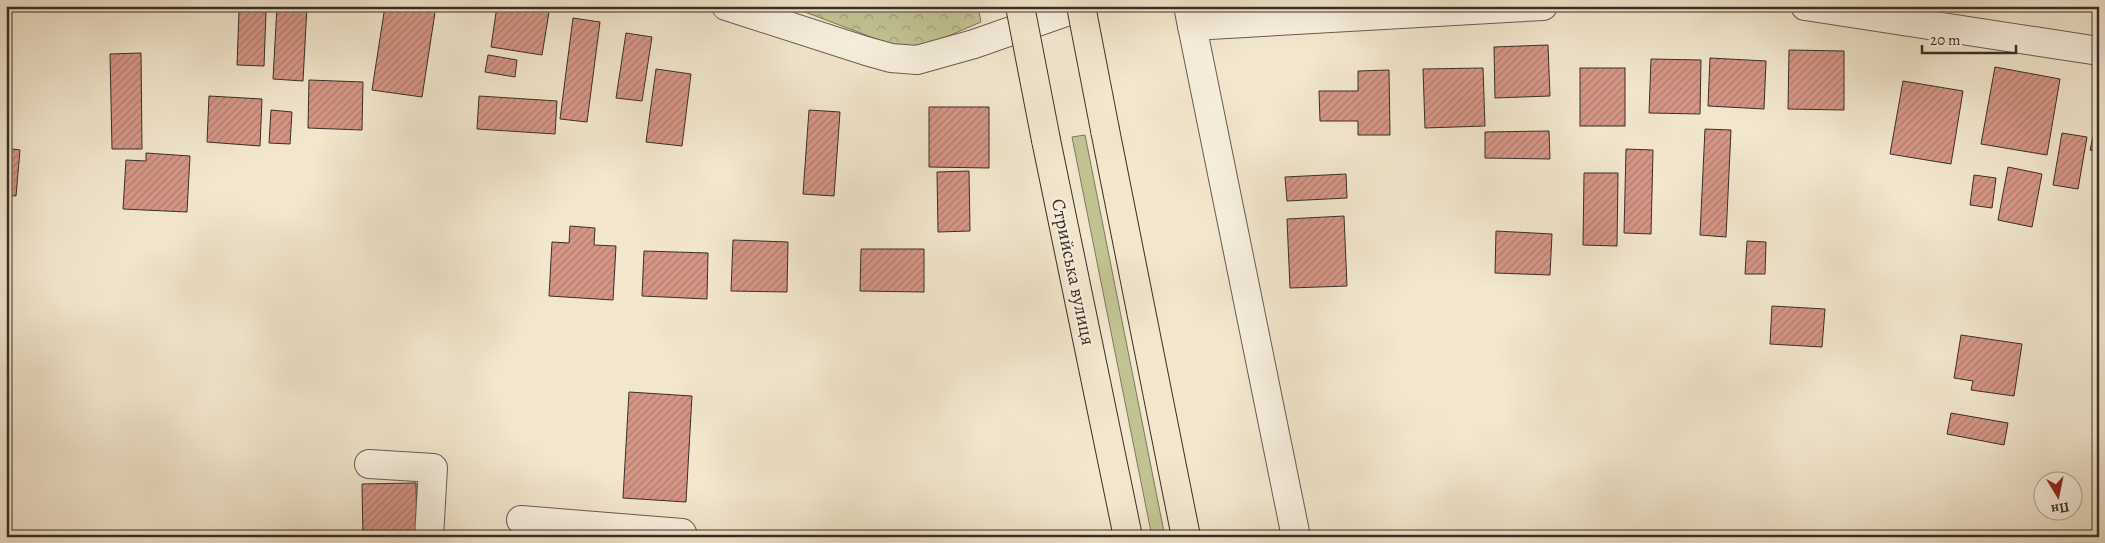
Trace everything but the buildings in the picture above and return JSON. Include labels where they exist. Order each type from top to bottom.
[{"type":"highway","name":"Стрийська вулиця","points":[[1020,6],[1128,537]]},
{"type":"highway","points":[[1082,6],[1186,537]]},
{"type":"street","points":[[726,6],[890,58],[916,60],[974,44],[1082,6]]},
{"type":"street","points":[[1296,537],[1190,16],[1543,6]]},
{"type":"street","points":[[1805,6],[2099,51]]},
{"type":"street","points":[[369,464],[433,468],[429,537]]},
{"type":"street","points":[[521,520],[606,531],[682,533]]},
{"type":"green space","points":[[789,6],[978,6],[981,22],[911,52]]},
{"type":"green space","points":[[1085,135],[1165,537],[1152,537],[1072,137]]}]
